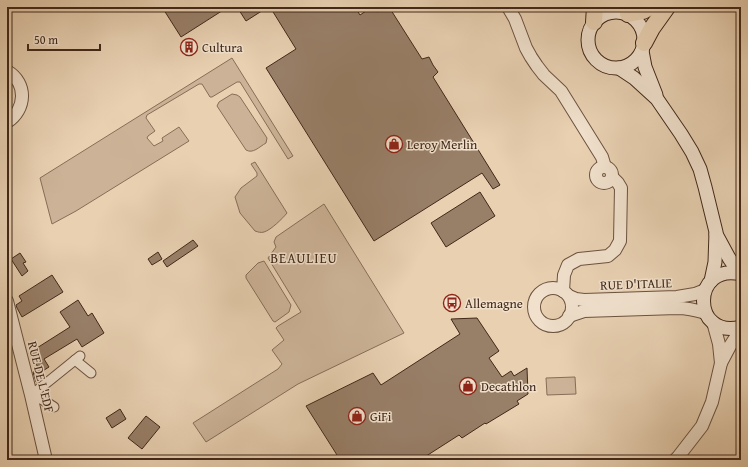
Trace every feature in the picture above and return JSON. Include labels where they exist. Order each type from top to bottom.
[{"type":"highway","points":[[623,11],[643,11],[650,7]]},
{"type":"highway","points":[[643,47],[652,28],[667,7]]},
{"type":"main road","points":[[643,47],[636,60],[628,66],[610,68],[602,65],[590,54],[588,46],[587,37],[594,14],[602,15],[623,11],[635,19],[643,34],[645,67],[657,99]]},
{"type":"main road","points":[[619,68],[634,78],[657,99],[692,152],[700,169],[716,232],[729,258],[740,274]]},
{"type":"main road","points":[[716,232],[715,262],[703,298],[703,306],[709,318],[722,328],[741,328]]},
{"type":"main road","points":[[708,286],[720,275],[730,272],[740,274]]},
{"type":"street","points":[[508,7],[515,18],[530,57],[544,75],[561,91],[602,157],[608,172],[621,188],[620,241],[615,250],[608,256],[579,259],[568,265],[564,275],[566,294],[572,306],[569,316],[566,320],[557,325],[551,326],[541,322],[535,313],[534,308],[538,296],[549,288],[556,288],[566,294]]},
{"type":"street","points":[[7,72],[15,78],[19,85],[22,92],[22,100],[20,108],[16,114],[7,122]]},
{"type":"street","name":"RUE D'ITALIE","points":[[566,294],[576,299],[584,300],[676,297],[695,294],[708,286]]},
{"type":"street","name":"RUE DE L'EDF","points":[[7,301],[46,460]]},
{"type":"street","name":"RUE D'ITALIE","points":[[569,316],[584,311],[687,308],[696,310],[709,318]]},
{"type":"street","points":[[709,318],[719,344],[721,363]]},
{"type":"street","points":[[675,460],[702,426],[712,402],[721,363],[741,328]]},
{"type":"street","points":[[54,407],[31,395],[78,358],[91,373]]},
{"type":"shaded area","points":[[232,58],[293,156],[288,159],[240,82],[237,82],[212,97],[210,97],[202,84],[199,84],[147,115],[146,118],[155,131],[147,138],[154,146],[163,141],[162,138],[179,127],[189,141],[76,211],[52,224],[40,178]]},
{"type":"shaded area","points":[[232,94],[240,97],[267,138],[266,143],[254,151],[246,150],[217,106],[219,102]]},
{"type":"shaded area","points":[[255,162],[287,213],[280,221],[267,231],[262,232],[255,231],[240,213],[235,197],[241,188],[257,176],[257,173],[251,164]]},
{"type":"shaded area","points":[[324,204],[404,333],[298,384],[206,442],[193,423],[278,369],[282,364],[272,350],[284,340],[276,328],[301,312],[268,258],[276,247],[274,242],[276,237]]},
{"type":"shaded area","points":[[264,261],[291,305],[289,312],[275,322],[246,278],[246,275],[258,263]]},
{"type":"shaded area","points":[[575,377],[576,394],[547,395],[546,378]]},
{"type":"building","points":[[162,7],[228,7],[181,37]]},
{"type":"building","points":[[237,7],[268,7],[246,21]]},
{"type":"building","name":"Leroy Merlin","points":[[270,7],[355,7],[360,15],[372,7],[374,7],[377,12],[385,7],[389,7],[422,59],[429,57],[438,72],[433,77],[500,185],[493,189],[482,173],[374,241],[266,68],[296,49]]},
{"type":"building","points":[[480,192],[495,216],[446,247],[431,223]]},
{"type":"building","points":[[193,240],[198,246],[167,267],[163,261]]},
{"type":"building","points":[[158,252],[162,259],[152,265],[148,259]]},
{"type":"building","points":[[20,253],[26,262],[23,263],[28,271],[22,276],[11,259]]},
{"type":"building","points":[[52,275],[63,292],[22,317],[16,305],[22,301],[19,296]]},
{"type":"building","points":[[78,300],[88,316],[92,313],[104,333],[82,347],[77,339],[44,359],[49,367],[41,372],[29,353],[70,327],[60,312]]},
{"type":"building","points":[[477,318],[499,351],[489,358],[502,377],[511,371],[514,376],[527,368],[528,394],[517,401],[519,404],[462,438],[459,435],[420,460],[341,460],[336,457],[337,455],[306,406],[373,373],[381,385],[460,334],[451,319]]},
{"type":"building","points":[[39,368],[44,377],[36,382],[33,372]]},
{"type":"building","points":[[120,409],[126,419],[112,428],[106,418]]},
{"type":"building","points":[[146,416],[160,427],[142,449],[128,438]]},
{"type":"place","name":"Cultura","points":[[189,47]]},
{"type":"place","name":"Leroy Merlin","points":[[394,144]]},
{"type":"place","name":"Allemagne","points":[[452,303]]},
{"type":"place","name":"Decathlon","points":[[468,386]]},
{"type":"place","name":"GiFi","points":[[357,416]]},
{"type":"district","name":"BEAULIEU","points":[[304,258]]}]
